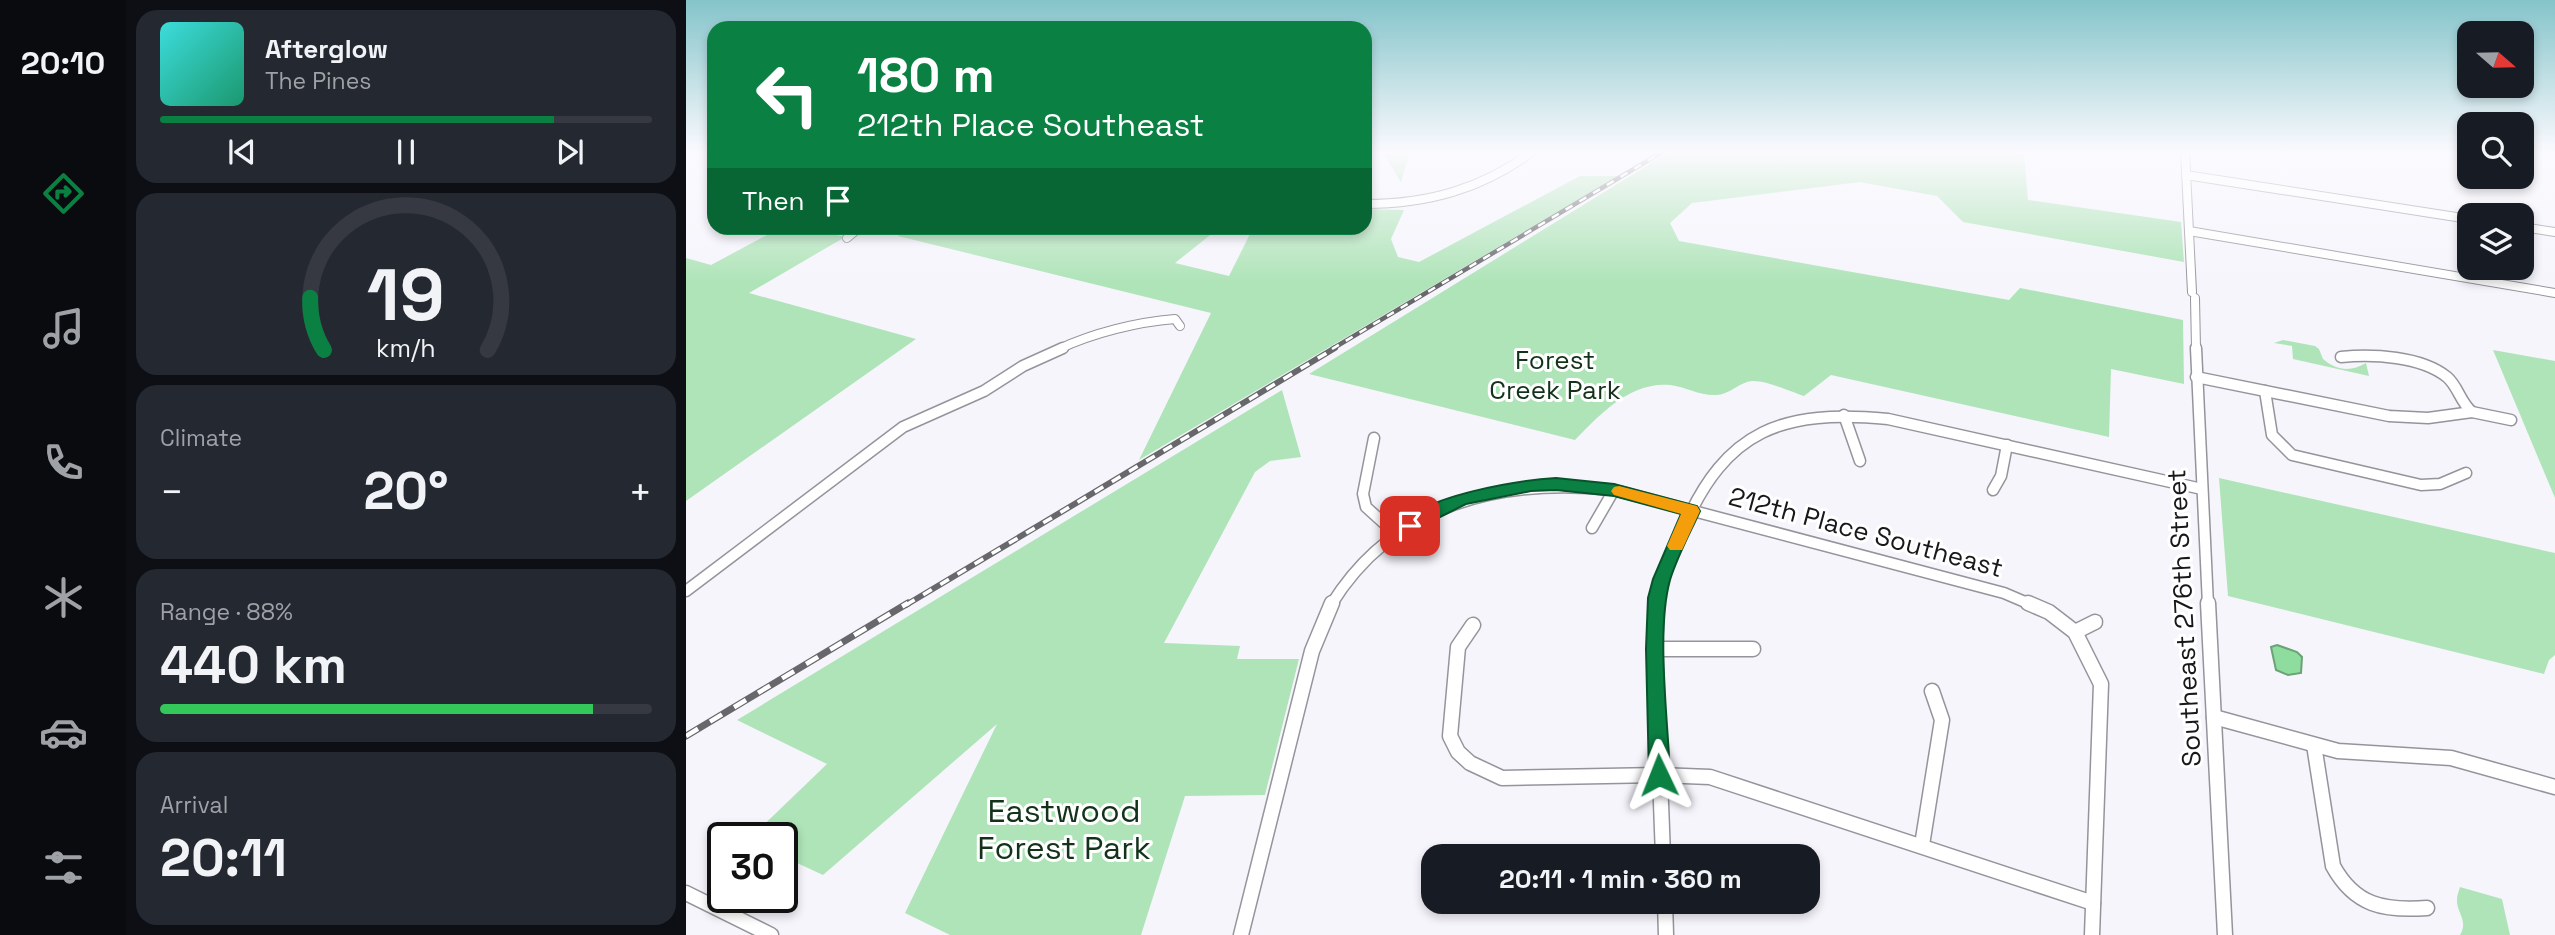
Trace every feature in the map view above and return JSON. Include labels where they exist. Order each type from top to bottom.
[{"type":"street","points":[[1372,204],[1420,202],[1451,195]]},
{"type":"street","name":"Southeast 276th Street","points":[[2187,195],[2225,935]]},
{"type":"street","points":[[2312,195],[2457,217]]},
{"type":"street","points":[[2534,229],[2555,232]]},
{"type":"street","points":[[2189,231],[2555,293]]},
{"type":"street","points":[[847,238],[851,235]]},
{"type":"street","points":[[686,591],[903,427],[984,391],[1023,366],[1077,341],[1160,320],[1175,319],[1180,326]]},
{"type":"street","points":[[2341,356],[2367,356],[2412,364],[2442,374],[2454,384],[2458,399],[2472,412]]},
{"type":"street","points":[[2196,377],[2406,418],[2472,412],[2511,420]]},
{"type":"street","points":[[2265,391],[2271,436],[2281,448],[2306,459],[2421,485],[2440,484],[2466,473]]},
{"type":"street","points":[[1662,844],[1655,649],[1657,598],[1661,579],[1691,511],[1714,470],[1753,438],[1800,420],[1844,415],[1888,419],[2202,489]]},
{"type":"street","points":[[1844,415],[1860,461]]},
{"type":"street","points":[[1374,438],[1363,494],[1366,507],[1397,535]]},
{"type":"street","points":[[1993,490],[2001,476],[2007,445]]},
{"type":"street","name":"212th Place Southeast","points":[[1241,935],[1312,651],[1324,617],[1345,583],[1371,555],[1423,516],[1485,493],[1556,484],[1614,490],[2004,593],[2049,612],[2076,632]]},
{"type":"street","points":[[1592,528],[1614,490]]},
{"type":"street","points":[[2092,935],[2101,684],[2076,632],[2095,622]]},
{"type":"street","points":[[1473,625],[1458,647],[1450,736],[1454,748],[1465,760],[1481,770],[1502,778],[1659,775],[1710,777],[2093,903]]},
{"type":"street","points":[[1655,649],[1753,649]]},
{"type":"street","points":[[1922,845],[1942,720],[1932,691]]},
{"type":"street","points":[[2214,718],[2355,753],[2420,754],[2451,758],[2555,787]]},
{"type":"street","points":[[2315,745],[2333,866],[2339,879],[2352,893],[2385,908],[2398,911],[2427,908]]},
{"type":"street","points":[[686,893],[771,935]]},
{"type":"street","points":[[1665,914],[1666,935]]},
{"type":"green space","points":[[1545,195],[1587,195],[1139,460],[1211,313],[898,236],[1210,235],[1175,263],[1229,276],[1250,235],[1372,235],[1372,209],[1404,210],[1391,239],[1398,257],[1419,262]]},
{"type":"green space","name":"Forest Creek Park","points":[[1600,195],[1759,195],[1692,203],[1670,223],[1679,241],[2009,300],[2020,288],[2183,320],[2184,384],[2111,369],[2109,437],[1831,375],[1804,396],[1757,381],[1717,395],[1670,385],[1642,388],[1605,411],[1575,440],[1309,374]]},
{"type":"green space","points":[[1929,195],[2028,195],[2028,200],[2181,222],[2184,262],[1963,222],[1937,196]]},
{"type":"green space","points":[[767,235],[845,237],[749,293],[916,339],[686,501],[686,258],[711,265]]},
{"type":"green space","points":[[2283,340],[2315,346],[2323,359],[2339,368],[2355,368],[2366,363],[2369,376],[2293,359],[2292,346],[2274,343]]},
{"type":"green space","points":[[2493,350],[2555,361],[2555,498]]},
{"type":"green space","name":"Eastwood Forest Park","points":[[1282,390],[1301,457],[1270,461],[1255,472],[1164,643],[1240,646],[1237,659],[1299,659],[1265,795],[1185,796],[1141,935],[950,935],[905,913],[997,724],[823,875],[798,863],[798,822],[767,822],[827,764],[737,720]]},
{"type":"green space","points":[[2219,478],[2555,553],[2555,655],[2549,660],[2544,674],[2228,596]]},
{"type":"green space","points":[[2460,887],[2502,899],[2510,935],[2460,935],[2463,921],[2457,896]]},
{"type":"shaded area","points":[[2277,645],[2297,652],[2302,657],[2301,673],[2288,675],[2276,670],[2271,647]]},
{"type":"railway","points":[[1332,349],[1591,195]]},
{"type":"railway","points":[[906,605],[1335,348]]},
{"type":"railway","points":[[686,736],[908,603]]},
{"type":"slow traffic","points":[[1619,491],[1691,511],[1676,546]]},
{"type":"route","points":[[1410,526],[1423,516],[1462,499],[1531,485],[1556,484],[1614,490],[1691,511],[1661,579],[1657,598],[1655,649],[1659,775]]}]
